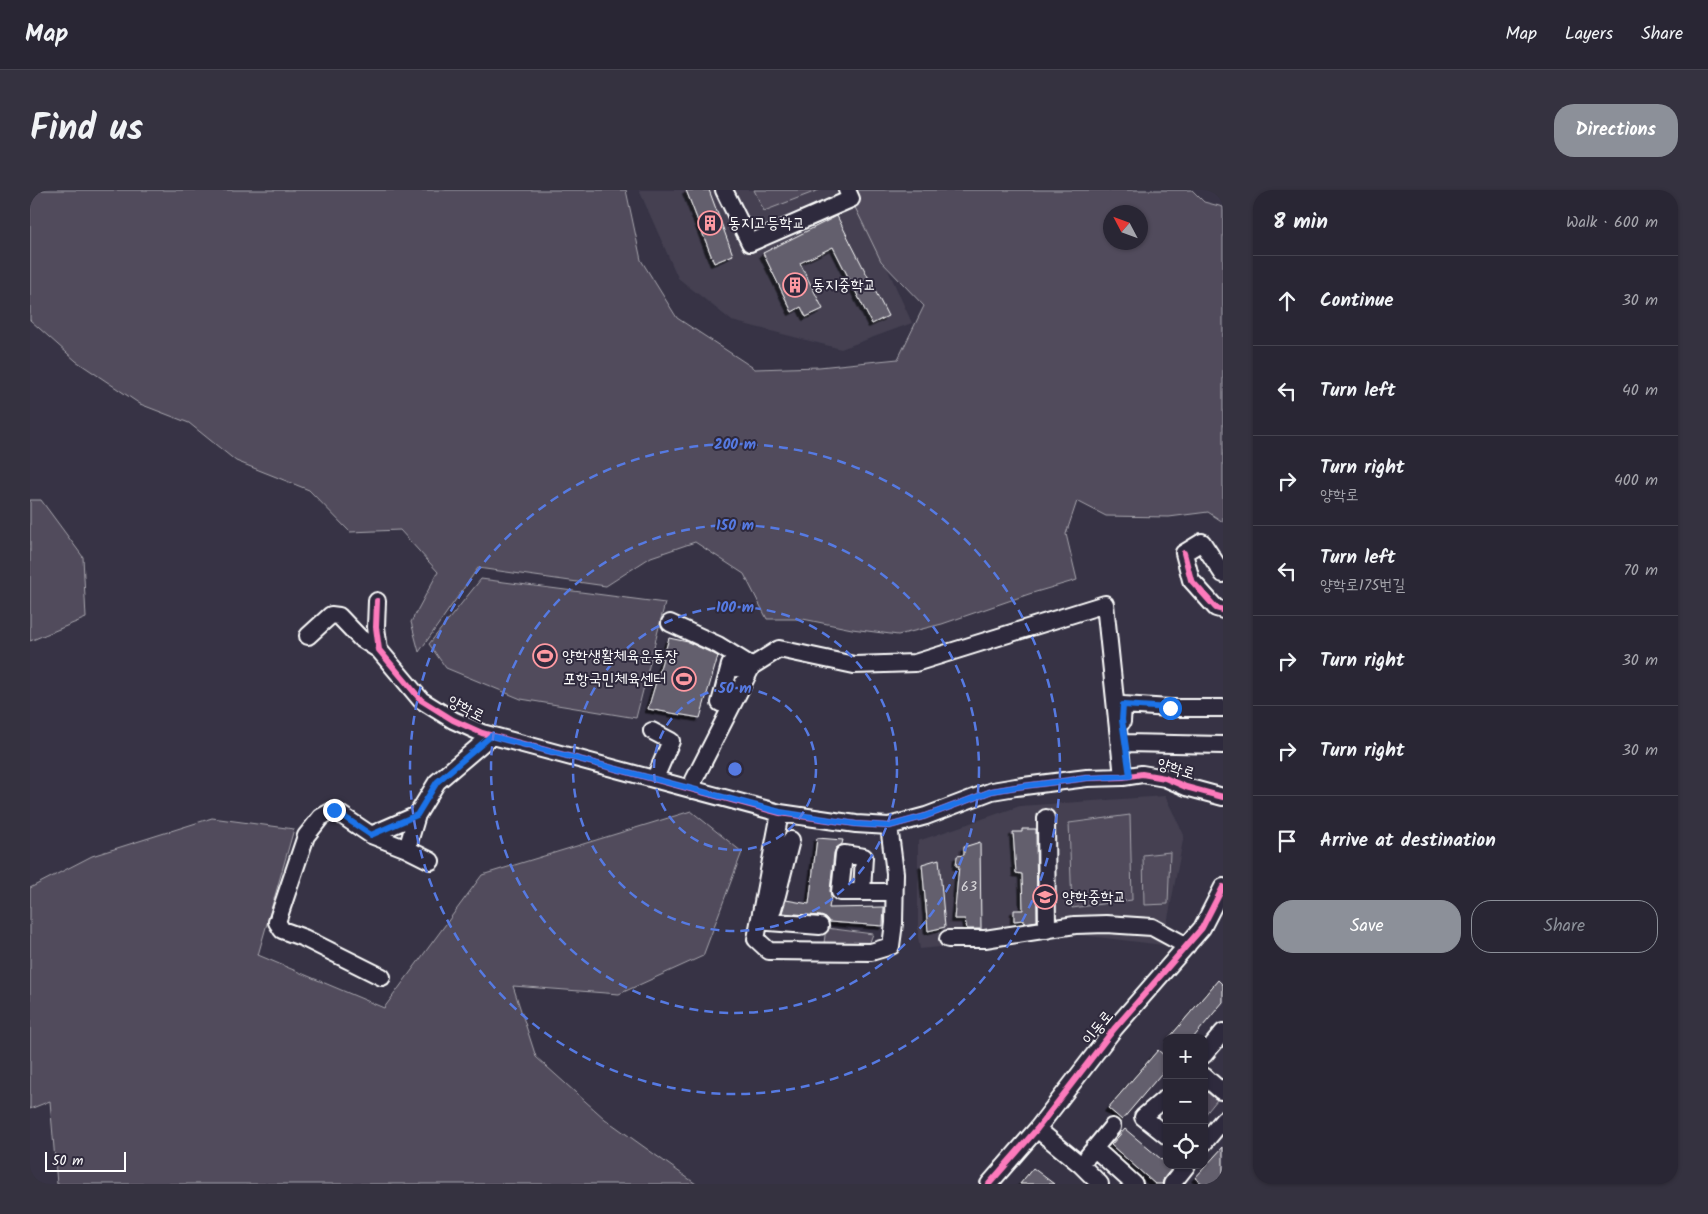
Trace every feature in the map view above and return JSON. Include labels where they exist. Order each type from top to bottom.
[{"type":"street","points":[[724,190],[750,243],[851,199],[847,190]]},
{"type":"street","points":[[1223,574],[1202,542],[1184,554],[1190,580],[1216,608],[1223,610]]},
{"type":"street","points":[[377,601],[376,627],[379,650]]},
{"type":"street","points":[[692,790],[694,780],[751,669],[779,649],[854,665],[915,663],[1105,604],[1127,777]]},
{"type":"street","name":"양학로","points":[[308,636],[330,614],[339,616],[360,638],[379,650],[421,700],[453,720],[482,734],[780,812],[856,824],[889,826],[926,816],[992,791],[1087,778],[1127,777],[1142,774],[1165,778],[1186,787],[1223,797]]},
{"type":"street","points":[[670,623],[718,645],[751,669]]},
{"type":"street","points":[[720,702],[730,665],[751,669]]},
{"type":"street","points":[[1127,777],[1126,743],[1122,720],[1123,705],[1170,708],[1223,708]]},
{"type":"street","points":[[652,731],[671,741],[655,778]]},
{"type":"street","points":[[407,849],[417,815],[437,782],[491,736]]},
{"type":"street","points":[[1126,743],[1223,745]]},
{"type":"street","points":[[382,977],[304,938],[282,930],[277,922],[306,836],[321,817],[334,810],[371,835],[431,861]]},
{"type":"street","points":[[780,812],[769,922],[820,926]]},
{"type":"street","points":[[371,835],[417,815]]},
{"type":"street","points":[[1046,818],[1047,930]]},
{"type":"street","points":[[791,840],[756,939],[769,951],[871,952],[891,946],[895,873],[889,826]]},
{"type":"street","name":"이동로","points":[[989,1184],[1037,1129],[1114,1029],[1202,928],[1223,887]]},
{"type":"street","points":[[862,891],[894,892]]},
{"type":"street","points":[[948,939],[986,939],[1075,925],[1152,927],[1187,946]]},
{"type":"street","points":[[1208,1051],[1220,1040]]},
{"type":"street","points":[[1207,1079],[1221,1091],[1223,1088]]},
{"type":"street","points":[[1163,1100],[1143,1117],[1163,1133]]},
{"type":"street","points":[[1208,1134],[1223,1120]]},
{"type":"street","points":[[1080,1166],[1112,1127]]},
{"type":"street","points":[[1037,1129],[1100,1184]]},
{"type":"street","points":[[1094,1148],[1134,1184]]},
{"type":"street","points":[[1172,1184],[1183,1169]]},
{"type":"shaded area","points":[[30,190],[626,190],[641,260],[677,318],[755,369],[819,367],[898,359],[924,306],[881,261],[851,199],[850,190],[1192,190],[1204,202],[1223,207],[1223,522],[1208,512],[1169,517],[1106,516],[1077,501],[1066,534],[1077,580],[1029,594],[942,624],[898,635],[852,629],[803,619],[767,619],[744,574],[695,542],[651,557],[606,586],[478,568],[419,652],[411,622],[438,572],[400,530],[350,532],[309,490],[236,461],[189,423],[140,404],[76,361],[30,320]]},
{"type":"shaded area","points":[[639,190],[852,190],[912,323],[841,349],[732,321],[678,278]]},
{"type":"shaded area","points":[[754,190],[819,190],[764,211]]},
{"type":"shaded area","points":[[30,500],[41,500],[83,557],[86,618],[30,641]]},
{"type":"shaded area","name":"양학생활체육운동장","points":[[481,579],[665,603],[636,718],[521,699],[446,668],[429,644]]},
{"type":"shaded area","name":"양학중학교","points":[[1165,796],[1184,835],[1163,945],[1072,934],[920,949],[918,937],[918,841],[1020,806]]},
{"type":"shaded area","points":[[691,811],[742,852],[703,956],[619,994],[513,986],[536,1057],[605,1119],[696,1184],[57,1184],[50,1101],[30,1109],[30,888],[92,856],[212,818],[294,829],[258,955],[384,1008],[482,875]]},
{"type":"shaded area","points":[[1130,815],[1132,900],[1072,908],[1069,823]]},
{"type":"shaded area","points":[[1170,852],[1168,904],[1144,905],[1143,855]]},
{"type":"shaded area","points":[[826,928],[873,934],[868,947],[824,943]]},
{"type":"shaded area","points":[[1208,1093],[1217,1100],[1208,1111]]},
{"type":"building","name":"동지고등학교","points":[[686,190],[709,190],[733,255],[714,263]]},
{"type":"building","name":"동지중학교","points":[[837,216],[888,316],[872,324],[833,247],[800,263],[823,309],[806,317],[801,307],[792,312],[763,253]]},
{"type":"building","name":"포항국민체육센터","points":[[669,638],[688,642],[718,656],[700,718],[648,709]]},
{"type":"building","points":[[1022,829],[1036,829],[1037,921],[1024,923],[1024,920],[1014,921],[1014,910],[1023,910],[1022,874],[1016,873],[1013,832],[1022,832]]},
{"type":"building","points":[[817,838],[843,840],[834,853],[829,908],[884,907],[883,926],[829,922],[821,916],[782,913],[786,900],[809,904]]},
{"type":"building","points":[[980,842],[981,929],[967,929],[965,919],[954,919],[959,866],[956,866],[957,856],[964,855],[964,847]]},
{"type":"building","points":[[939,859],[945,927],[928,931],[922,864]]},
{"type":"building","points":[[1218,980],[1223,985],[1223,1002],[1196,1034],[1172,1034]]},
{"type":"building","points":[[1158,1050],[1163,1054],[1163,1072],[1122,1120],[1108,1108]]},
{"type":"building","points":[[1125,1129],[1163,1161],[1163,1169],[1171,1169],[1162,1184],[1155,1184],[1111,1145]]},
{"type":"building","points":[[1223,1147],[1223,1177],[1217,1184],[1203,1184],[1195,1178],[1203,1169],[1208,1169],[1208,1164]]},
{"type":"building","points":[[1033,1168],[1054,1184],[1020,1184]]},
{"type":"cycle path","points":[[1184,553],[1191,580],[1216,608],[1223,610]]},
{"type":"cycle path","points":[[377,601],[376,627],[379,650],[421,700],[453,720],[482,733],[780,813],[856,824],[889,826],[926,816],[992,791],[1087,778],[1123,777],[1142,774],[1165,778],[1186,787],[1223,797]]},
{"type":"cycle path","points":[[989,1184],[1037,1129],[1114,1029],[1202,928],[1223,887]]},
{"type":"place","name":"동지고등학교","points":[[710,223]]},
{"type":"place","name":"동지중학교","points":[[795,285]]},
{"type":"place","name":"양학생활체육운동장","points":[[545,656]]},
{"type":"place","name":"포항국민체육센터","points":[[684,679]]},
{"type":"place","name":"양학중학교","points":[[1045,897]]},
{"type":"route","points":[[334,810],[371,835],[417,815],[437,782],[491,736],[780,812],[856,824],[889,826],[926,816],[992,791],[1087,778],[1130,776],[1122,720],[1123,705],[1170,708]]}]
